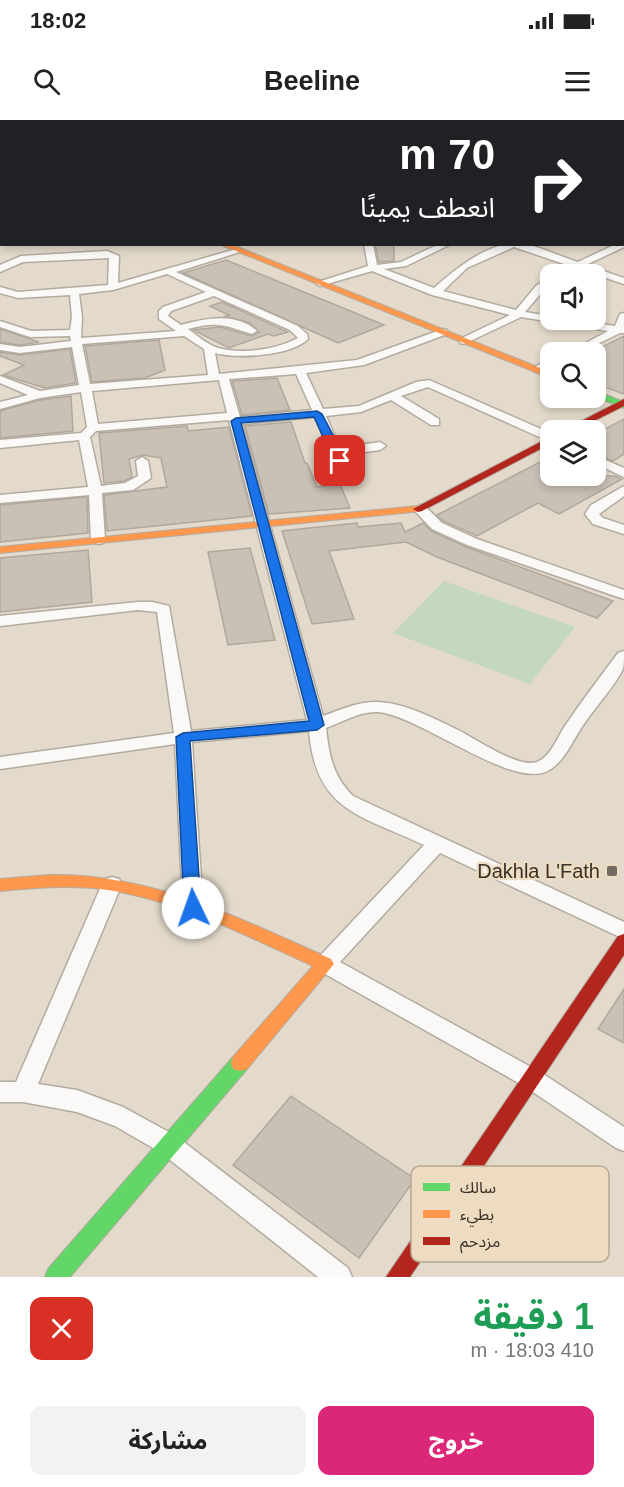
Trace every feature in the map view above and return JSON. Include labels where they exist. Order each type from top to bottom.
[{"type":"street","points":[[184,120],[199,120]]},
{"type":"street","points":[[566,120],[578,120]]},
{"type":"street","points":[[368,246],[373,268]]},
{"type":"street","points":[[320,283],[373,268],[403,264],[443,246]]},
{"type":"street","points":[[435,292],[464,266],[509,246]]},
{"type":"street","points":[[520,246],[571,264]]},
{"type":"street","points":[[585,264],[620,246]]},
{"type":"street","points":[[0,290],[18,295],[113,287],[235,247],[540,371]]},
{"type":"street","points":[[0,269],[21,259],[107,254],[114,256],[113,287]]},
{"type":"street","points":[[373,268],[435,292],[475,299],[518,315],[540,318]]},
{"type":"street","points":[[167,271],[215,292],[294,328],[303,336],[303,339],[259,352],[223,353],[209,348],[163,317],[166,309],[215,292]]},
{"type":"street","points":[[606,275],[624,281]]},
{"type":"street","points":[[464,341],[518,315],[540,287]]},
{"type":"street","points":[[74,292],[77,317],[76,339],[85,388],[98,540]]},
{"type":"street","points":[[622,329],[624,316]]},
{"type":"street","points":[[0,347],[20,350],[76,339],[184,330],[218,319],[235,323],[252,331]]},
{"type":"street","points":[[0,324],[30,334],[76,339]]},
{"type":"street","points":[[606,327],[622,329]]},
{"type":"street","points":[[595,342],[622,329]]},
{"type":"street","points":[[0,406],[39,395],[85,388],[350,365],[443,332]]},
{"type":"street","points":[[209,348],[235,418],[317,725],[320,758],[334,789],[347,801],[624,931]]},
{"type":"street","points":[[536,369],[540,367]]},
{"type":"street","points":[[300,371],[317,414],[338,457],[380,446]]},
{"type":"street","points":[[0,379],[39,395]]},
{"type":"street","points":[[0,444],[89,432],[361,409],[420,384],[429,383],[540,434]]},
{"type":"street","points":[[392,396],[435,422]]},
{"type":"street","points":[[606,398],[623,404]]},
{"type":"street","points":[[590,420],[623,404]]},
{"type":"street","points":[[0,550],[420,509],[540,444]]},
{"type":"street","points":[[0,499],[128,487],[139,483],[145,474],[142,461]]},
{"type":"street","points":[[606,465],[624,473]]},
{"type":"street","points":[[624,490],[596,508],[592,514],[598,521],[624,530]]},
{"type":"street","points":[[420,509],[438,526],[472,542],[624,596]]},
{"type":"street","points":[[0,621],[138,606],[164,609],[183,737],[193,908]]},
{"type":"street","points":[[0,763],[183,737],[317,725],[361,708],[392,709],[452,734],[504,762],[537,769],[557,754],[572,728],[624,656]]},
{"type":"street","points":[[56,1277],[325,964],[438,843]]},
{"type":"street","points":[[0,885],[60,881],[112,884],[193,908],[325,964],[532,1079],[624,1140]]},
{"type":"street","points":[[112,884],[12,1092],[77,1101],[123,1118],[168,1144],[339,1277]]},
{"type":"street","points":[[473,1166],[624,941]]},
{"type":"street","points":[[397,1277],[411,1256]]},
{"type":"green space","points":[[444,581],[575,627],[530,684],[393,633]]},
{"type":"building","points":[[375,246],[394,246],[394,261],[379,262]]},
{"type":"building","points":[[226,260],[384,325],[338,343],[183,273]]},
{"type":"building","points":[[222,302],[288,332],[274,336],[268,334],[229,348],[193,330],[220,327],[251,336],[259,332],[250,323],[225,316],[229,315],[210,306]]},
{"type":"building","points":[[0,329],[39,342],[20,345],[0,342]]},
{"type":"building","points":[[624,336],[624,394],[606,388],[606,345]]},
{"type":"building","points":[[159,340],[165,370],[145,378],[92,382],[85,346]]},
{"type":"building","points":[[70,349],[76,383],[45,388],[3,375],[24,365],[0,356],[0,352],[20,355]]},
{"type":"building","points":[[277,378],[290,410],[242,415],[232,381]]},
{"type":"building","points":[[71,396],[73,431],[0,438],[0,411],[40,400]]},
{"type":"building","points":[[624,419],[624,454],[613,461],[606,458],[606,429]]},
{"type":"building","points":[[291,422],[305,463],[317,487],[340,484],[350,508],[269,514],[245,426]]},
{"type":"building","points":[[187,426],[188,431],[229,427],[252,516],[107,531],[104,495],[167,487],[161,458],[143,455],[129,459],[132,477],[124,481],[104,483],[99,433]]},
{"type":"building","points":[[540,462],[540,486],[606,486],[606,476],[622,479],[559,514],[538,503],[477,536],[443,521],[437,515]]},
{"type":"building","points":[[87,497],[88,533],[0,542],[0,505]]},
{"type":"building","points":[[357,523],[358,527],[401,523],[405,532],[423,523],[431,531],[466,547],[613,601],[597,618],[437,557],[406,542],[329,551],[354,619],[312,624],[282,531]]},
{"type":"building","points":[[250,548],[275,640],[228,645],[208,552]]},
{"type":"building","points":[[88,550],[92,602],[0,612],[0,558]]},
{"type":"building","points":[[624,989],[624,1043],[598,1029]]},
{"type":"building","points":[[291,1096],[411,1176],[411,1185],[359,1258],[233,1165]]},
{"type":"traffic: fast","points":[[606,398],[624,405]]},
{"type":"traffic: fast","points":[[56,1277],[240,1063]]},
{"type":"traffic: slow","points":[[227,246],[540,371]]},
{"type":"traffic: slow","points":[[0,550],[418,509]]},
{"type":"traffic: slow","points":[[0,885],[76,881],[101,883],[159,895],[216,915],[325,964],[240,1063]]},
{"type":"traffic: jam","points":[[589,420],[624,402]]},
{"type":"traffic: jam","points":[[418,509],[540,445]]},
{"type":"traffic: jam","points":[[472,1166],[624,941]]},
{"type":"traffic: jam","points":[[397,1277],[411,1256]]},
{"type":"place","name":"Dakhla L'Fath","points":[[612,871]]},
{"type":"route","points":[[193,908],[183,737],[317,725],[236,421],[317,414],[340,461]]}]
